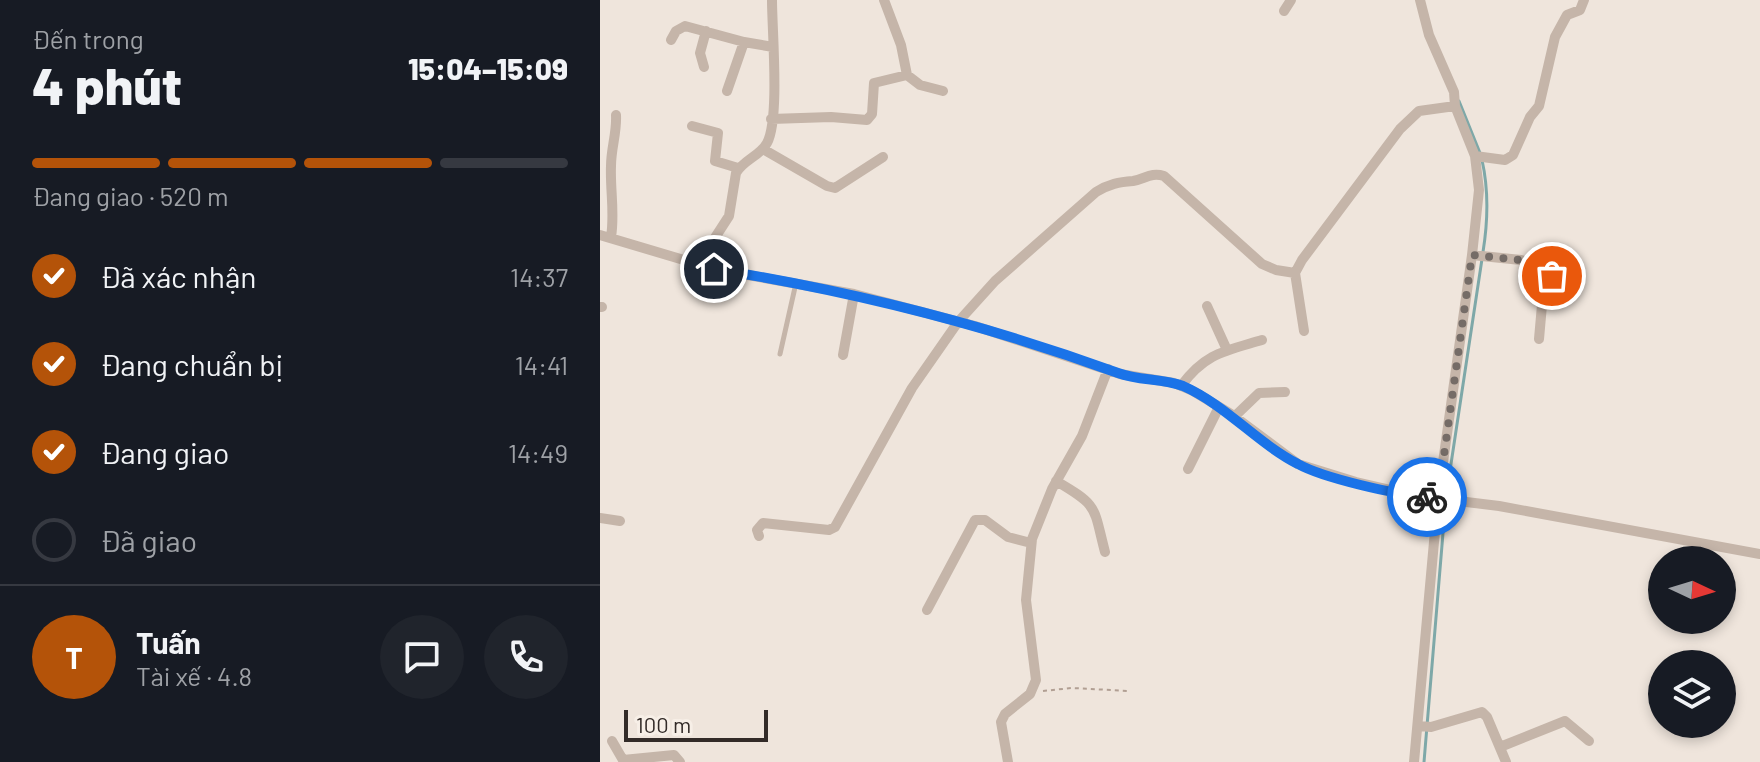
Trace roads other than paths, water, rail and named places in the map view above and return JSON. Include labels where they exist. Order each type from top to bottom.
[{"type":"street","points":[[698,264],[729,216],[738,168],[763,149],[769,138],[772,0]]},
{"type":"street","points":[[884,0],[901,45],[907,75],[920,85],[943,91]]},
{"type":"street","points":[[1284,11],[1291,0]]},
{"type":"street","points":[[1414,762],[1477,255],[1481,156],[1455,106],[1454,92],[1429,35],[1420,0]]},
{"type":"street","points":[[1481,156],[1505,160],[1513,155],[1530,117],[1539,106],[1555,37],[1567,15],[1580,10],[1584,0]]},
{"type":"street","points":[[671,40],[682,26],[773,47]]},
{"type":"street","points":[[704,67],[700,53],[706,31]]},
{"type":"street","points":[[727,91],[744,42]]},
{"type":"street","points":[[771,119],[831,117],[867,120],[872,114],[874,83],[907,75]]},
{"type":"street","points":[[1304,331],[1295,273],[1302,260],[1400,129],[1419,111],[1455,106]]},
{"type":"street","points":[[616,115],[610,170],[614,217],[606,236],[714,269],[854,294],[958,322],[1140,380],[1181,386],[1219,407],[1306,468],[1397,492],[1760,554]]},
{"type":"street","points":[[692,126],[718,133],[715,161],[738,168]]},
{"type":"street","points":[[763,149],[835,188],[883,157]]},
{"type":"street","points":[[759,536],[757,530],[763,523],[829,530],[835,527],[912,388],[958,322],[995,281],[1096,192],[1115,182],[1149,175],[1164,176],[1262,264],[1295,273]]},
{"type":"street","points":[[1477,255],[1521,260],[1551,273],[1542,305],[1539,339]]},
{"type":"street","points":[[843,355],[854,294]]},
{"type":"street","points":[[1207,306],[1227,350]]},
{"type":"street","points":[[1181,386],[1200,363],[1227,350],[1262,340]]},
{"type":"street","points":[[1008,762],[1001,722],[1005,714],[1034,689],[1036,669],[1026,600],[1031,543],[1056,481],[1082,436],[1108,369]]},
{"type":"street","points":[[1234,417],[1259,393],[1285,392]]},
{"type":"street","points":[[1188,469],[1219,407]]},
{"type":"street","points":[[1056,481],[1079,494],[1093,507],[1105,552]]},
{"type":"street","points":[[600,518],[620,521]]},
{"type":"street","points":[[927,610],[975,520],[985,520],[1008,537],[1031,543]]},
{"type":"street","points":[[1419,726],[1436,726],[1482,712],[1506,762]]},
{"type":"street","points":[[1500,747],[1565,721],[1589,741]]},
{"type":"street","points":[[612,741],[623,760],[674,755],[680,762]]},
{"type":"lane","points":[[780,354],[796,283]]},
{"type":"waterway","points":[[1459,101],[1480,153]]},
{"type":"waterway","points":[[1482,160],[1487,206],[1483,252]]},
{"type":"waterway","points":[[1424,762],[1446,497],[1482,259]]}]
